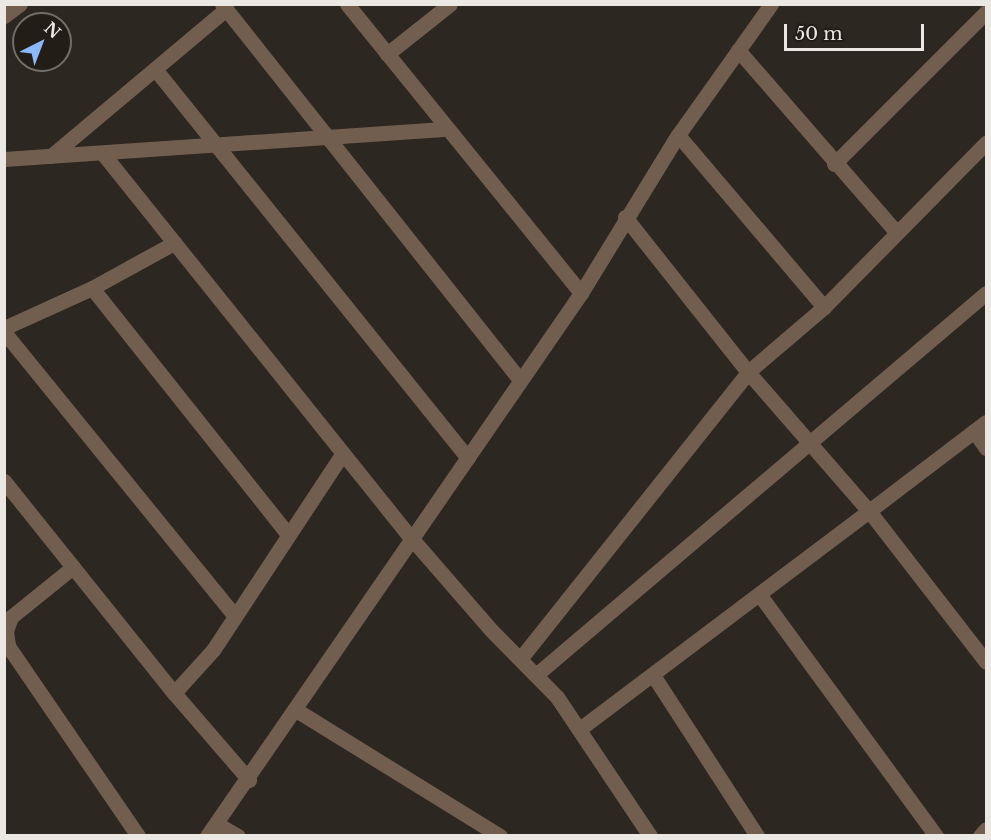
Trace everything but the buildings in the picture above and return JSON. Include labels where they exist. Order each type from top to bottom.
[{"type":"street","points":[[4,16],[20,4]]},
{"type":"street","points":[[346,4],[580,293]]},
{"type":"street","points":[[387,54],[450,4]]},
{"type":"street","points":[[238,836],[212,830],[249,780],[580,293],[625,217],[678,135],[771,4]]},
{"type":"street","points":[[51,156],[155,69],[224,7],[328,135],[520,380]]},
{"type":"street","points":[[834,164],[987,12]]},
{"type":"street","points":[[738,50],[834,164],[897,233]]},
{"type":"street","points":[[155,69],[468,458]]},
{"type":"street","points":[[4,159],[104,154],[328,135],[447,129]]},
{"type":"street","points":[[678,135],[824,307]]},
{"type":"street","points":[[519,658],[748,372],[824,307],[987,143]]},
{"type":"street","points":[[104,154],[412,539],[519,658],[537,674],[580,728],[650,836]]},
{"type":"street","points":[[625,217],[748,372],[810,439],[869,511],[987,662]]},
{"type":"street","points":[[4,328],[92,288],[174,243]]},
{"type":"street","points":[[92,288],[287,532]]},
{"type":"street","points":[[537,674],[810,439],[987,293]]},
{"type":"street","points":[[4,333],[235,616]]},
{"type":"street","points":[[580,728],[980,426],[987,448]]},
{"type":"street","points":[[174,693],[213,650],[287,532],[342,454]]},
{"type":"street","points":[[4,481],[174,693],[249,780]]},
{"type":"street","points":[[74,567],[11,617],[6,631],[8,646],[138,836]]},
{"type":"street","points":[[759,594],[936,836]]},
{"type":"street","points":[[653,675],[757,836]]},
{"type":"street","points":[[296,710],[500,836]]},
{"type":"street","points":[[980,836],[987,830]]}]
